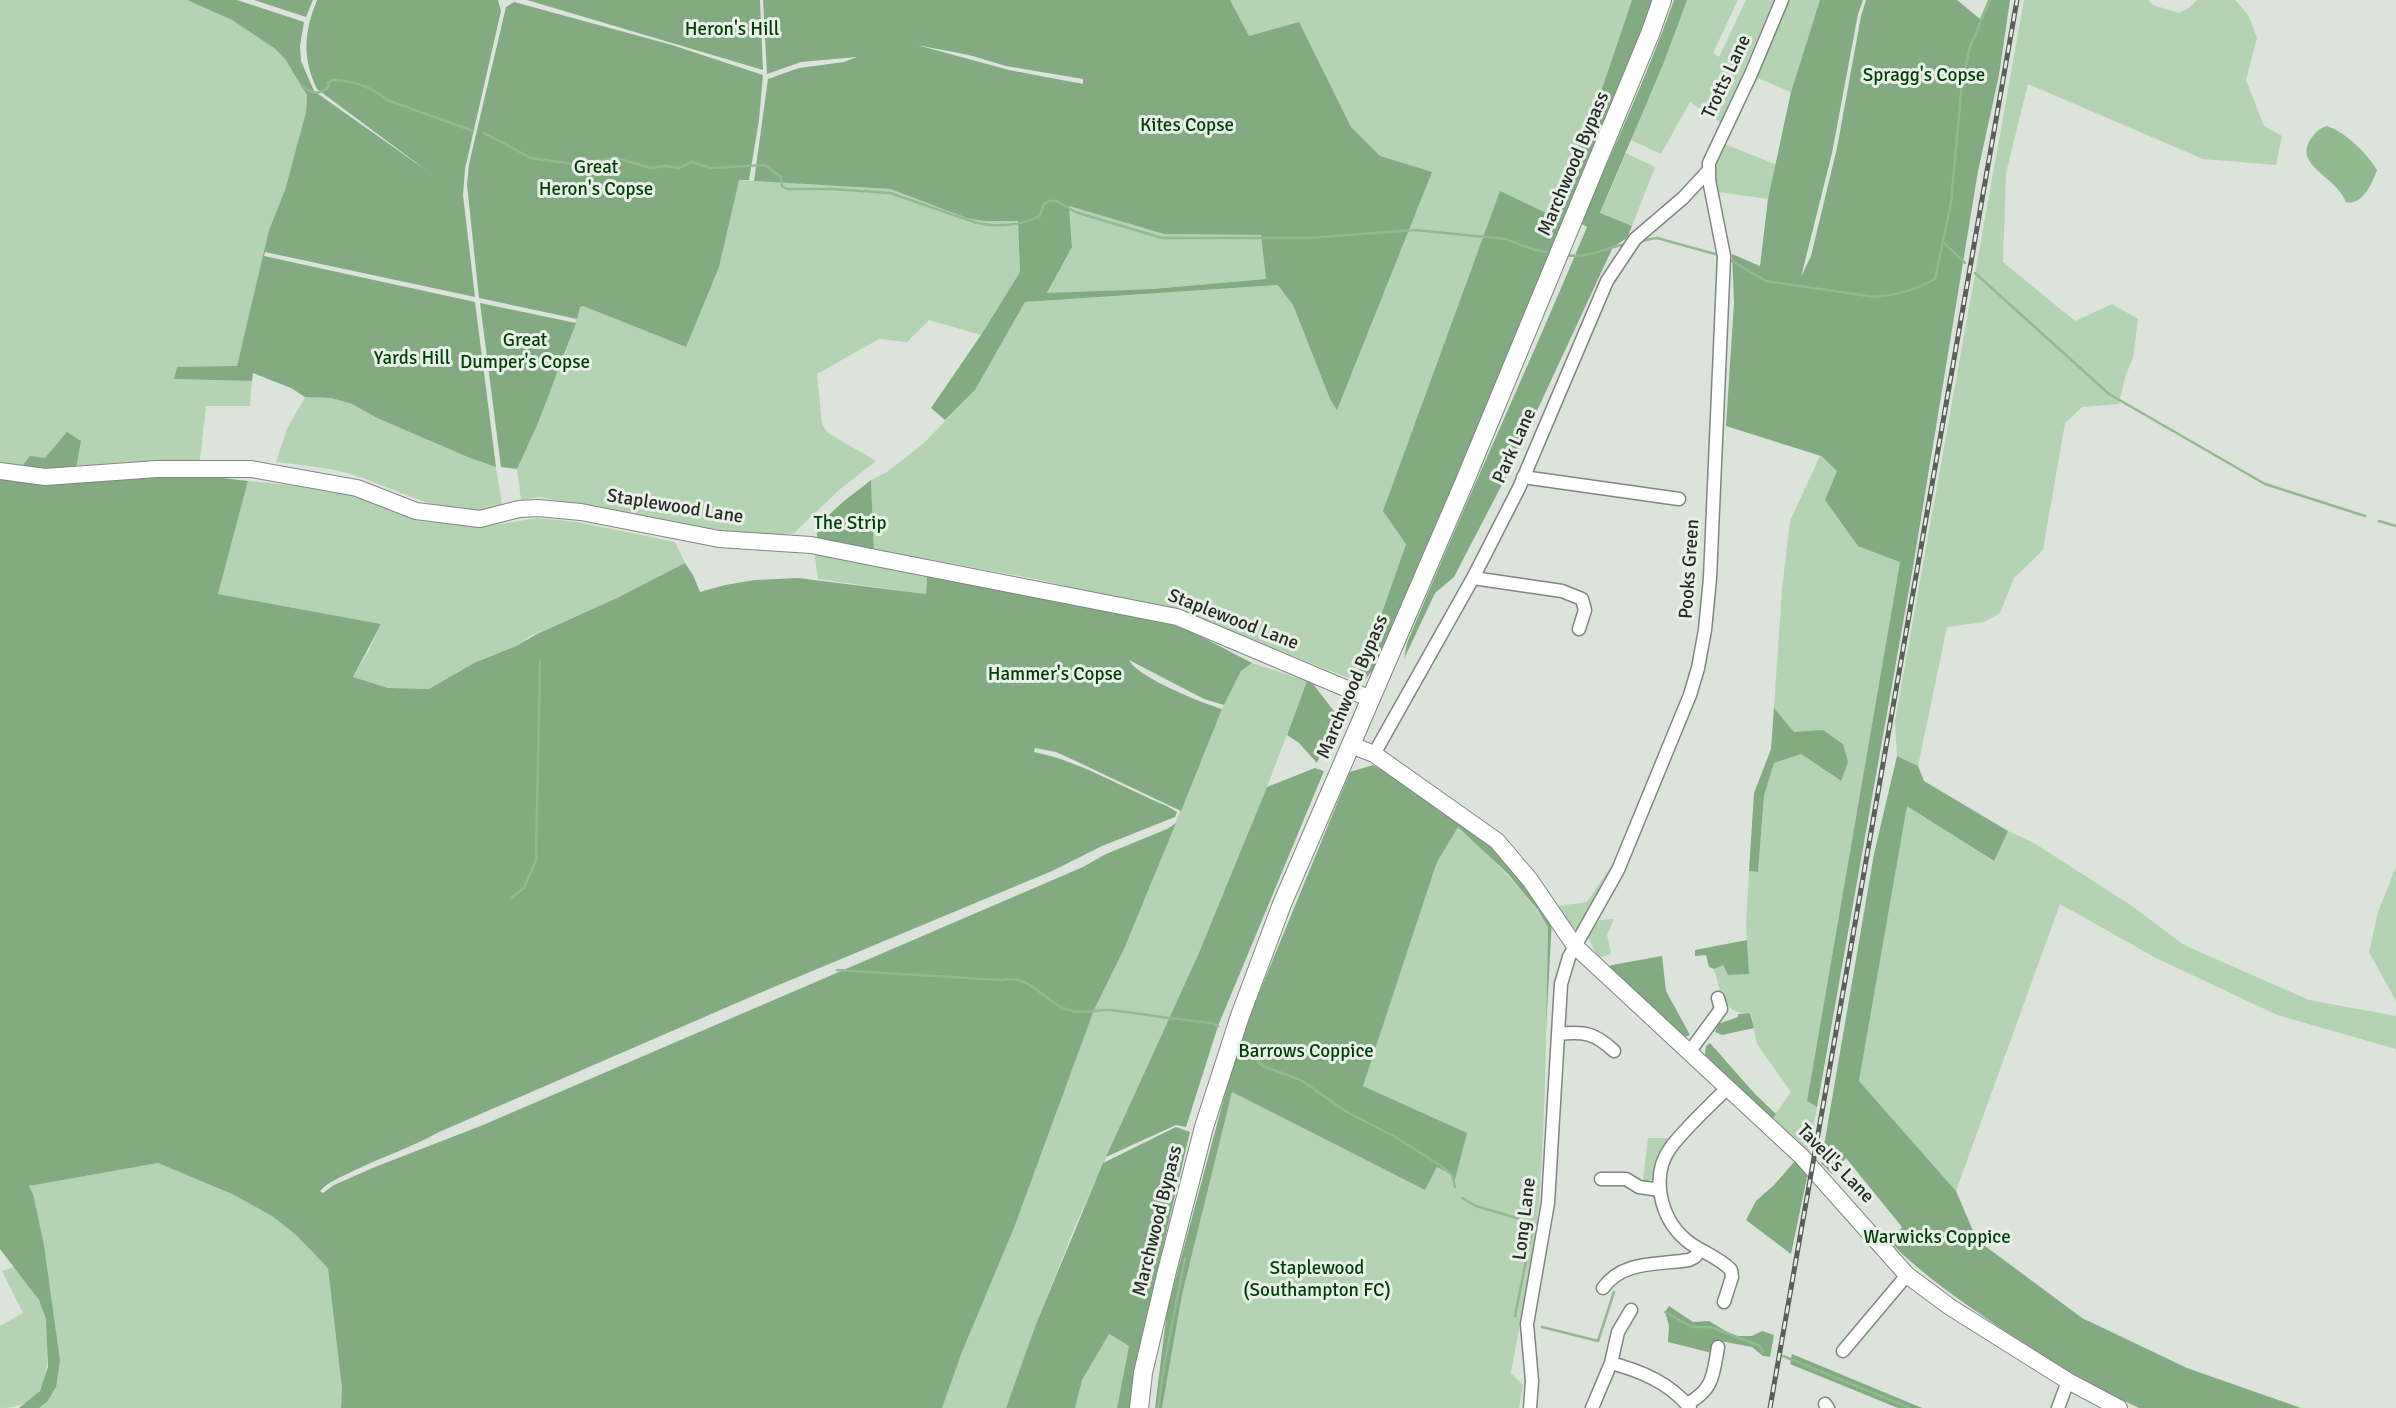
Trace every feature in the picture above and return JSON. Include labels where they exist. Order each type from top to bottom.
[{"type":"main road","name":"Marchwood Bypass","points":[[1139,1408],[1143,1373],[1204,1127],[1240,1016],[1282,904],[1464,483],[1662,0]]},
{"type":"street","name":"Trotts Lane","points":[[1709,170],[1711,156],[1751,74],[1782,0]]},
{"type":"street","name":"Park Lane","points":[[1374,754],[1473,578],[1523,477],[1607,281],[1631,244],[1683,198],[1709,170]]},
{"type":"street","name":"Pooks Green","points":[[1575,946],[1618,870],[1629,844],[1690,695],[1705,630],[1714,499],[1724,256],[1709,170]]},
{"type":"street","name":"Staplewood Lane","points":[[0,471],[45,477],[157,468],[251,469],[358,488],[416,511],[480,519],[519,509],[538,508],[581,513],[719,539],[785,542],[835,548],[1177,617],[1371,699]]},
{"type":"street","points":[[1523,477],[1679,499]]},
{"type":"street","points":[[1473,578],[1562,591],[1582,599],[1585,610],[1580,629]]},
{"type":"street","points":[[1351,745],[1374,754],[1497,841],[1530,880],[1575,946]]},
{"type":"street","name":"Long Lane","points":[[1530,1408],[1532,1381],[1527,1324],[1548,1203],[1561,984],[1564,969],[1575,946]]},
{"type":"street","name":"Tavell's Lane","points":[[1575,946],[1812,1168],[1907,1275],[1950,1307],[2068,1381],[2119,1408]]},
{"type":"street","points":[[1690,1051],[1718,1015],[1721,1009],[1718,998]]},
{"type":"street","points":[[1558,1034],[1596,1036],[1614,1051]]},
{"type":"street","points":[[1724,1302],[1732,1277],[1731,1269],[1685,1240],[1662,1205],[1660,1190],[1662,1167],[1670,1149],[1727,1088]]},
{"type":"street","points":[[1601,1179],[1626,1179],[1639,1187],[1660,1190]]},
{"type":"street","points":[[1603,1287],[1609,1279],[1629,1268],[1689,1260],[1700,1251]]},
{"type":"street","points":[[1843,1351],[1907,1275]]},
{"type":"street","points":[[1592,1408],[1611,1363],[1618,1332],[1631,1310]]},
{"type":"street","points":[[1611,1363],[1653,1377],[1688,1406],[1710,1384],[1718,1347]]},
{"type":"street","points":[[2058,1408],[2068,1381]]},
{"type":"green space","points":[[0,0],[187,0],[232,20],[274,48],[285,59],[307,95],[306,112],[285,190],[269,230],[237,367],[177,367],[175,379],[252,381],[250,406],[206,406],[200,460],[113,463],[76,468],[45,458],[20,469],[0,462]]},
{"type":"green space","name":"Yards Hill","points":[[187,0],[237,0],[304,22],[300,46],[301,61],[314,91],[430,173],[317,89],[309,67],[306,45],[309,23],[317,0],[498,0],[501,11],[465,169],[463,195],[475,297],[265,252],[264,256],[475,302],[496,467],[377,418],[352,404],[331,398],[305,397],[291,388],[253,373],[252,381],[174,379],[177,367],[237,366],[269,230],[285,190],[306,112],[307,95],[285,59],[274,48],[232,20]]},
{"type":"green space","points":[[254,0],[313,0],[306,17]]},
{"type":"green space","name":"Heron's Hill","points":[[527,0],[760,0],[763,70]]},
{"type":"green space","name":"Kites Copse","points":[[763,0],[1230,0],[1249,36],[1299,22],[1351,127],[1380,156],[1432,172],[1337,410],[1330,399],[1293,305],[1278,285],[1025,302],[975,390],[945,420],[931,408],[1020,272],[1018,221],[967,218],[890,189],[754,181],[768,79],[799,68],[844,62],[857,57],[801,62],[767,74]],"holes":[[[917,45],[969,55],[1006,66],[1083,79],[1083,84],[1009,70]],[[1069,206],[1164,234],[1261,235],[1266,279],[1152,289],[1047,293],[1072,247]]]},
{"type":"green space","points":[[1230,0],[1632,0],[1591,121],[1546,214],[1500,192],[1399,532],[1406,544],[1370,647],[1355,679],[1200,618],[1036,579],[874,552],[871,480],[887,472],[924,443],[975,390],[1025,302],[1279,285],[1293,305],[1330,399],[1431,172],[1379,156],[1351,127],[1299,23],[1248,36]]},
{"type":"green space","points":[[1632,0],[1653,0],[1621,87],[1381,659],[1365,680],[1355,679],[1370,647],[1406,544],[1383,511],[1500,191],[1546,213],[1591,121]]},
{"type":"green space","points":[[1674,0],[1687,0],[1664,62],[1600,213],[1632,226],[1627,238],[1613,247],[1509,471],[1454,577],[1435,593],[1404,659],[1407,643],[1429,591],[1587,227],[1580,223],[1641,85]]},
{"type":"green space","points":[[1687,0],[1738,0],[1713,53],[1719,57],[1746,0],[1774,0],[1721,123],[1690,102],[1661,154],[1631,140]]},
{"type":"green space","points":[[1788,0],[1820,0],[1791,92],[1755,77]]},
{"type":"green space","name":"Spragg's Copse","points":[[1820,0],[1863,0],[1858,14],[1832,153],[1801,277],[1811,256],[1837,148],[1866,0],[1957,0],[1980,19],[1988,0],[2010,0],[1999,75],[1978,171],[1913,567],[1817,1107],[1807,1101],[1900,562],[1858,546],[1825,500],[1837,471],[1821,456],[1726,426],[1734,303],[1732,254],[1760,266],[1768,199],[1791,92]]},
{"type":"green space","points":[[2024,0],[2148,0],[2153,5],[2179,13],[2197,0],[2235,0],[2249,16],[2257,38],[2246,80],[2264,126],[2282,136],[2276,165],[2203,159],[2028,84],[2006,173],[2003,262],[2075,321],[2112,304],[2138,319],[2133,358],[2125,377],[2119,404],[2082,407],[2065,423],[2043,550],[2014,578],[2000,613],[1984,622],[1947,627],[1918,766],[1897,756],[1895,721]]},
{"type":"green space","name":"Great Heron's Copse","points":[[514,2],[672,45],[763,75],[749,180],[739,180],[719,267],[686,347],[583,306],[580,307],[577,319],[479,298],[467,185],[469,164],[506,7]]},
{"type":"green space","points":[[1722,143],[1777,165],[1768,199],[1718,192],[1714,164]]},
{"type":"green space","points":[[1626,153],[1655,167],[1632,226],[1600,214]]},
{"type":"green space","points":[[739,180],[890,189],[967,218],[1018,221],[1020,272],[981,335],[929,320],[907,342],[879,339],[817,374],[822,424],[828,433],[876,461],[839,490],[794,533],[783,535],[699,531],[540,497],[521,500],[517,469],[566,352],[580,307],[686,347]]},
{"type":"green space","points":[[1069,206],[1164,234],[1261,235],[1266,279],[1152,289],[1047,294],[1072,247]]},
{"type":"green space","name":"Great Dumper's Copse","points":[[480,303],[576,323],[538,423],[517,469],[501,467]]},
{"type":"green space","points":[[305,397],[331,398],[352,404],[377,418],[496,467],[502,504],[487,511],[449,509],[351,474],[276,462],[287,429]]},
{"type":"green space","points":[[67,432],[81,441],[76,468],[44,473],[20,469],[30,456],[45,458]]},
{"type":"green space","points":[[1820,456],[1837,471],[1900,562],[1807,1101],[1817,1107],[1809,1152],[1772,1119],[1791,1092],[1757,1044],[1751,1013],[1741,1013],[1728,1006],[1721,994],[1714,969],[1723,965],[1728,975],[1749,974],[1746,924],[1749,871],[1758,872],[1764,796],[1774,763],[1801,754],[1840,781],[1807,732],[1794,732],[1774,708],[1782,589],[1790,521]]},
{"type":"green space","name":"Hammer's Copse","points":[[206,476],[248,481],[218,594],[381,624],[353,677],[388,688],[429,689],[474,663],[516,646],[685,563],[700,592],[755,580],[798,578],[926,594],[927,576],[1175,623],[1252,663],[1241,671],[1224,705],[1204,699],[1129,660],[1134,667],[1157,681],[1222,709],[1181,811],[1056,752],[1035,748],[1034,752],[1085,768],[1167,806],[1177,812],[1175,817],[439,1132],[340,1177],[320,1191],[323,1193],[334,1185],[375,1167],[483,1125],[1083,867],[1176,823],[1124,949],[1094,1010],[1014,1228],[962,1352],[942,1408],[341,1408],[342,1388],[328,1268],[296,1235],[272,1216],[232,1194],[158,1163],[29,1186],[44,1245],[60,1360],[56,1387],[47,1402],[39,1408],[19,1408],[40,1391],[48,1367],[46,1319],[39,1300],[0,1249],[0,479],[98,480]]},
{"type":"green space","name":"The Strip","points":[[871,480],[874,552],[817,538],[822,523],[829,515]]},
{"type":"green space","points":[[248,481],[308,487],[364,498],[419,521],[472,525],[501,524],[537,518],[577,522],[675,542],[685,563],[619,597],[529,637],[516,646],[474,663],[429,689],[388,688],[353,677],[381,624],[218,594]]},
{"type":"green space","points":[[814,550],[927,576],[926,594],[818,579]]},
{"type":"green space","points":[[1252,663],[1307,681],[1198,955],[1076,1224],[1006,1408],[942,1408],[962,1352],[1014,1228],[1094,1010],[1124,949],[1222,709],[1241,671]]},
{"type":"green space","points":[[1307,681],[1313,684],[1337,715],[1317,763],[1299,743],[1287,735]]},
{"type":"green space","points":[[1774,708],[1794,732],[1823,730],[1843,744],[1848,762],[1841,781],[1801,754],[1774,763],[1764,796],[1758,872],[1749,871],[1754,793],[1771,749]]},
{"type":"green space","name":"Warwicks Coppice","points":[[1897,756],[1918,766],[1924,781],[2008,831],[1994,861],[1907,806],[1859,1081],[1956,1191],[1977,1240],[2082,1318],[2187,1368],[2301,1408],[2139,1408],[2102,1390],[2013,1337],[1928,1276],[1891,1243],[1902,1227],[1846,1158],[1832,1174],[1821,1163],[1874,854]]},
{"type":"green space","name":"Barrows Coppice","points":[[1373,765],[1444,805],[1505,859],[1552,918],[1546,1031],[1548,927],[1508,874],[1458,827],[1437,862],[1363,1086],[1467,1133],[1454,1183],[1452,1175],[1437,1167],[1425,1190],[1232,1092],[1182,1295],[1162,1408],[1155,1408],[1167,1311],[1239,1042],[1350,772]]},
{"type":"green space","points":[[1315,768],[1324,771],[1218,1026],[1186,1127],[1176,1125],[1106,1157],[1198,955],[1267,787]]},
{"type":"green space","points":[[1907,805],[1993,861],[2008,831],[2034,843],[2132,906],[2184,945],[2309,1000],[2396,1016],[2396,1049],[2277,1015],[2156,958],[2060,904],[1956,1191],[1859,1081]]},
{"type":"green space","name":"Staplewood (Southampton FC)","points":[[1458,826],[1518,886],[1548,927],[1539,1204],[1531,1268],[1511,1373],[1523,1385],[1519,1408],[1162,1408],[1182,1295],[1232,1092],[1425,1190],[1437,1167],[1454,1178],[1466,1133],[1363,1086],[1437,862]]},
{"type":"green space","points":[[1614,862],[1618,863],[1580,928],[1571,929],[1558,906],[1587,902]]},
{"type":"green space","points":[[2396,867],[2396,1001],[2369,952],[2378,912]]},
{"type":"green space","points":[[1614,919],[1607,935],[1611,954],[1598,958],[1588,937],[1599,920]]},
{"type":"green space","points":[[1747,940],[1749,974],[1728,975],[1723,965],[1714,969],[1709,967],[1706,955],[1695,956],[1695,950]]},
{"type":"green space","points":[[1662,956],[1666,991],[1690,1035],[1685,1037],[1607,968]]},
{"type":"green space","points":[[1750,1013],[1754,1028],[1722,1035],[1715,1032],[1718,1024],[1738,1017],[1738,1014]]},
{"type":"green space","points":[[1710,1043],[1776,1114],[1772,1119],[1710,1064],[1705,1054],[1706,1046]]},
{"type":"green space","points":[[1176,1127],[1190,1132],[1139,1348],[1135,1402],[1131,1408],[1117,1408],[1129,1346],[1109,1334],[1082,1380],[1075,1408],[1006,1408],[1036,1324],[1103,1163]]},
{"type":"green space","points":[[1648,1138],[1669,1138],[1655,1179],[1646,1182],[1643,1180]]},
{"type":"green space","points":[[1795,1161],[1808,1172],[1791,1254],[1746,1220],[1756,1201]]},
{"type":"green space","points":[[158,1163],[232,1194],[272,1216],[296,1235],[329,1268],[342,1388],[341,1408],[39,1408],[47,1402],[60,1360],[44,1245],[28,1186]]},
{"type":"green space","points":[[15,1267],[34,1292],[47,1322],[46,1371],[40,1390],[33,1398],[14,1407],[0,1408],[0,1326],[23,1313],[2,1271]]},
{"type":"green space","points":[[1669,1306],[1693,1322],[1709,1321],[1734,1336],[1752,1336],[1762,1331],[1774,1335],[1770,1357],[1763,1356],[1752,1347],[1715,1340],[1712,1353],[1668,1342],[1669,1326],[1665,1312]]},
{"type":"green space","points":[[1108,1334],[1129,1346],[1117,1408],[1075,1408],[1081,1380]]},
{"type":"green space","points":[[1792,1354],[1922,1408],[1898,1408],[1790,1364]]},
{"type":"shaded area","points":[[2327,126],[2355,144],[2377,170],[2369,187],[2357,201],[2346,202],[2308,157],[2310,140],[2317,131]]},
{"type":"waterway","points":[[1732,261],[1766,281],[1874,297],[1905,292],[1935,279],[1951,203],[1962,82],[1970,47],[1990,0]]},
{"type":"waterway","points":[[302,86],[316,92],[329,87],[328,83],[332,80],[354,83],[375,91],[387,100],[473,131]]},
{"type":"waterway","points":[[484,133],[531,158],[573,164],[616,158],[651,168],[679,168],[692,162],[711,168],[765,165],[781,177],[782,186],[787,189],[890,193],[985,224],[1009,225],[1025,222],[1040,216],[1044,204],[1057,201],[1075,212],[1162,238],[1307,238],[1415,230],[1505,239],[1552,253]]},
{"type":"waterway","points":[[1640,241],[1657,238],[1715,254]]},
{"type":"waterway","points":[[1943,242],[1965,263]]},
{"type":"waterway","points":[[1565,255],[1588,254],[1626,244]]},
{"type":"waterway","points":[[1975,273],[2109,394],[2265,484],[2365,516]]},
{"type":"waterway","points":[[2379,521],[2396,526]]},
{"type":"waterway","points":[[511,898],[524,888],[536,860],[540,661]]},
{"type":"waterway","points":[[837,970],[1011,979],[1030,985],[1053,1002],[1072,1011],[1110,1010],[1213,1023],[1218,1026]]},
{"type":"waterway","points":[[1239,1042],[1263,1066],[1301,1080],[1345,1111],[1397,1138],[1441,1166],[1452,1175],[1455,1187]]},
{"type":"waterway","points":[[1462,1198],[1476,1206],[1520,1219]]},
{"type":"waterway","points":[[1515,1316],[1532,1231],[1532,1221],[1529,1221]]},
{"type":"waterway","points":[[1158,1408],[1185,1258]]},
{"type":"waterway","points":[[1542,1327],[1598,1341],[1614,1292]]},
{"type":"waterway","points":[[1665,1312],[1692,1327],[1711,1327],[1760,1346],[1763,1352]]},
{"type":"waterway","points":[[1783,1356],[1910,1408]]},
{"type":"railway","points":[[1770,1408],[2017,0]]}]
